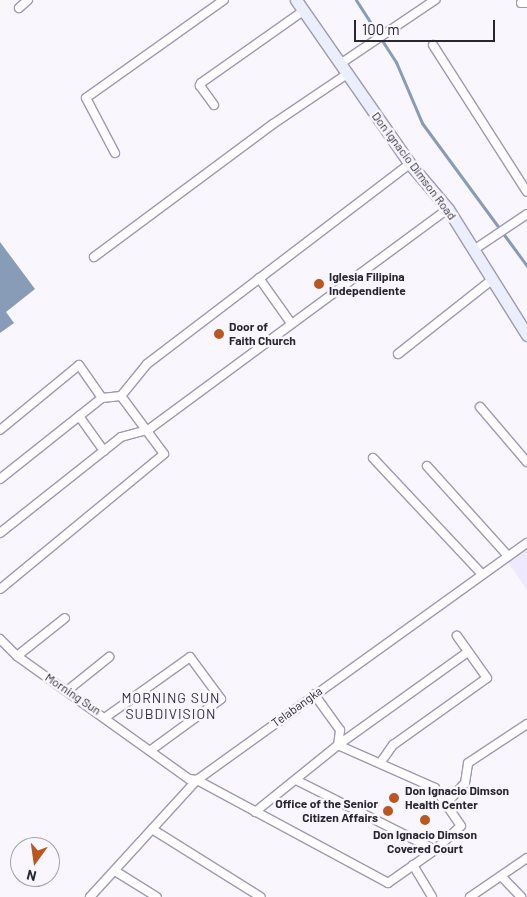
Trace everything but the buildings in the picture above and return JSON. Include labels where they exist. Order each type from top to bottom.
[{"type":"street","points":[[19,8],[28,0]]},
{"type":"street","points":[[115,153],[86,98],[224,0]]},
{"type":"street","name":"Don Ignacio Dimson Road","points":[[296,0],[410,164],[448,209],[475,249],[527,335]]},
{"type":"street","points":[[94,257],[344,69],[372,41],[435,0]]},
{"type":"street","points":[[214,105],[200,86],[201,83],[303,11]]},
{"type":"street","points":[[433,45],[527,192]]},
{"type":"street","points":[[0,479],[102,398],[121,396],[147,364],[410,164]]},
{"type":"street","points":[[0,534],[121,437],[148,430],[448,209]]},
{"type":"street","points":[[475,249],[527,214]]},
{"type":"street","points":[[258,278],[291,323]]},
{"type":"street","points":[[398,354],[493,279]]},
{"type":"street","points":[[0,430],[79,365],[102,398]]},
{"type":"street","points":[[0,589],[164,454],[121,396]]},
{"type":"street","points":[[480,407],[527,462]]},
{"type":"street","points":[[79,416],[104,451]]},
{"type":"street","points":[[373,458],[482,574]]},
{"type":"street","points":[[426,466],[508,556]]},
{"type":"street","name":"Telabangka","points":[[90,897],[197,780],[527,542]]},
{"type":"street","points":[[17,656],[65,618]]},
{"type":"street","points":[[381,762],[393,745],[487,678],[456,636]]},
{"type":"street","name":"Morning Sun","points":[[0,639],[17,656],[68,690],[189,778],[197,780],[388,883],[413,865]]},
{"type":"street","points":[[255,812],[338,745],[468,652]]},
{"type":"street","points":[[106,717],[190,657],[221,699],[150,750]]},
{"type":"street","points":[[68,690],[109,658]]},
{"type":"street","points":[[314,694],[340,730],[338,745]]},
{"type":"street","points":[[446,804],[465,783],[468,763],[527,724]]},
{"type":"street","points":[[338,745],[381,762],[435,788],[461,826],[435,850],[413,865],[432,897]]},
{"type":"street","points":[[296,780],[435,850]]},
{"type":"street","points":[[152,829],[261,897]]},
{"type":"street","points":[[470,897],[527,858]]},
{"type":"street","points":[[115,871],[157,897]]},
{"type":"street","points":[[501,876],[521,897]]},
{"type":"shaded area","points":[[527,546],[527,590],[506,560]]},
{"type":"water","points":[[0,242],[35,289],[6,312],[14,323],[0,333]]},
{"type":"waterway","points":[[356,0],[396,62],[422,123],[527,266]]},
{"type":"place","name":"Iglesia Filipina Independiente","points":[[319,284]]},
{"type":"place","name":"Door of Faith Church","points":[[219,334]]},
{"type":"place","name":"Don Ignacio Dimson Health Center","points":[[394,798]]},
{"type":"place","name":"Office of the Senior Citizen Affairs","points":[[388,811]]},
{"type":"place","name":"Don Ignacio Dimson Covered Court","points":[[425,820]]},
{"type":"district","name":"MORNING SUN SUBDIVISION","points":[[171,706]]}]
